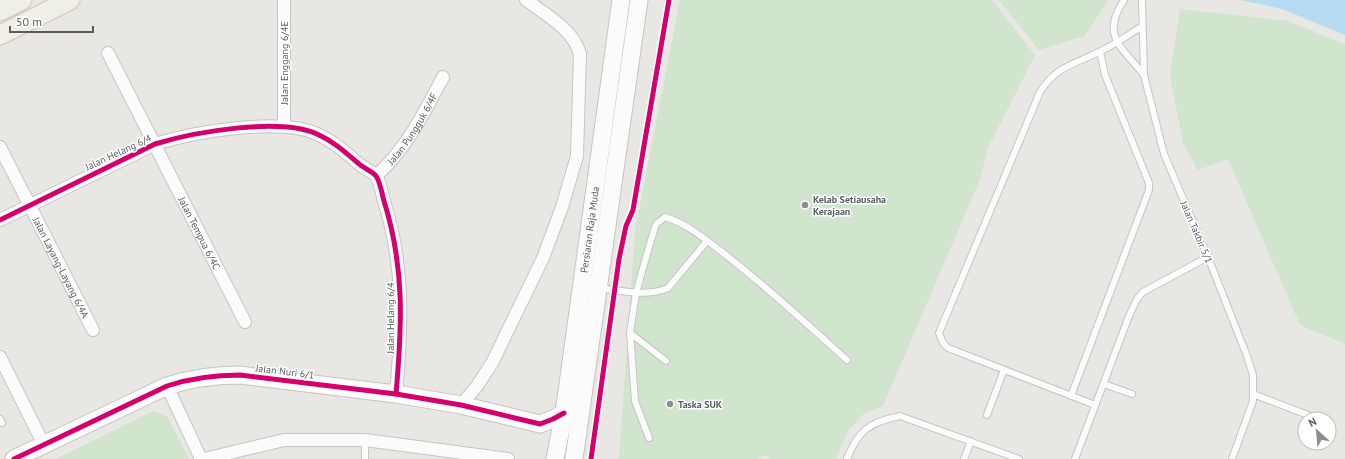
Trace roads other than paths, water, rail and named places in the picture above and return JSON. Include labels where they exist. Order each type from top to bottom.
[{"type":"main road","points":[[0,11],[22,0]]},
{"type":"main road","points":[[0,35],[70,0]]},
{"type":"main road","name":"Persiaran Raja Muda","points":[[556,453],[564,413],[621,0]]},
{"type":"main road","name":"Persiaran Raja Muda","points":[[574,459],[639,0]]},
{"type":"main road","name":"Jalan Nuri 6/1","points":[[14,459],[166,386],[192,378],[217,375],[240,375],[396,394],[461,405],[540,424]]},
{"type":"main road","points":[[556,453],[540,424],[564,413]]},
{"type":"street","name":"Jalan Enggang 6/4E","points":[[284,0],[284,126]]},
{"type":"street","points":[[461,405],[477,386],[492,363],[543,258],[577,156],[579,47],[561,26],[526,0]]},
{"type":"street","name":"Jalan Tempua 6/4C","points":[[108,53],[245,322]]},
{"type":"street","name":"Jalan Pungguk 6/4F","points":[[376,176],[390,163],[404,145],[421,119],[443,77]]},
{"type":"street","name":"Jalan Helang 6/4","points":[[0,220],[155,144],[173,139],[221,130],[284,126],[315,133],[337,145],[376,176],[394,231],[401,286],[401,338],[396,394]]},
{"type":"street","name":"Jalan Layang-Layang 6/4A","points":[[0,147],[93,330]]},
{"type":"street","points":[[1,362],[44,445]]},
{"type":"street","points":[[166,386],[203,459],[284,440],[365,440],[508,459]]},
{"type":"lane","points":[[1124,0],[1113,21],[1113,32],[1118,42],[1144,75]]},
{"type":"lane","name":"Jalan Takbir 5/1","points":[[1142,0],[1144,75],[1164,154],[1208,257],[1253,375],[1253,401],[1232,459]]},
{"type":"lane","points":[[1095,405],[948,348],[940,338],[939,328],[1040,92],[1046,83],[1068,65],[1100,52],[1142,26]]},
{"type":"lane","points":[[1071,396],[1149,190],[1149,184],[1105,75],[1100,52]]},
{"type":"lane","points":[[649,438],[635,401],[630,333],[636,293],[656,224],[660,219],[665,217],[675,220],[707,241],[768,288],[847,360]]},
{"type":"lane","points":[[598,288],[636,293],[660,292],[668,288],[707,241]]},
{"type":"lane","points":[[1075,459],[1129,316],[1137,299],[1143,292],[1208,257]]},
{"type":"lane","points":[[630,333],[666,361]]},
{"type":"lane","points":[[987,415],[1004,370]]},
{"type":"lane","points":[[1104,384],[1132,394]]},
{"type":"lane","points":[[1253,394],[1297,411]]},
{"type":"lane","points":[[847,459],[858,436],[869,426],[881,420],[900,416],[1019,459]]},
{"type":"lane","points":[[365,440],[365,459]]},
{"type":"lane","points":[[964,459],[971,441]]},
{"type":"water","points":[[1240,0],[1345,0],[1345,35],[1282,9]]},
{"type":"place","name":"Kelab Setiausaha Kerajaan","points":[[805,205]]},
{"type":"place","name":"Taska SUK","points":[[670,404]]}]
